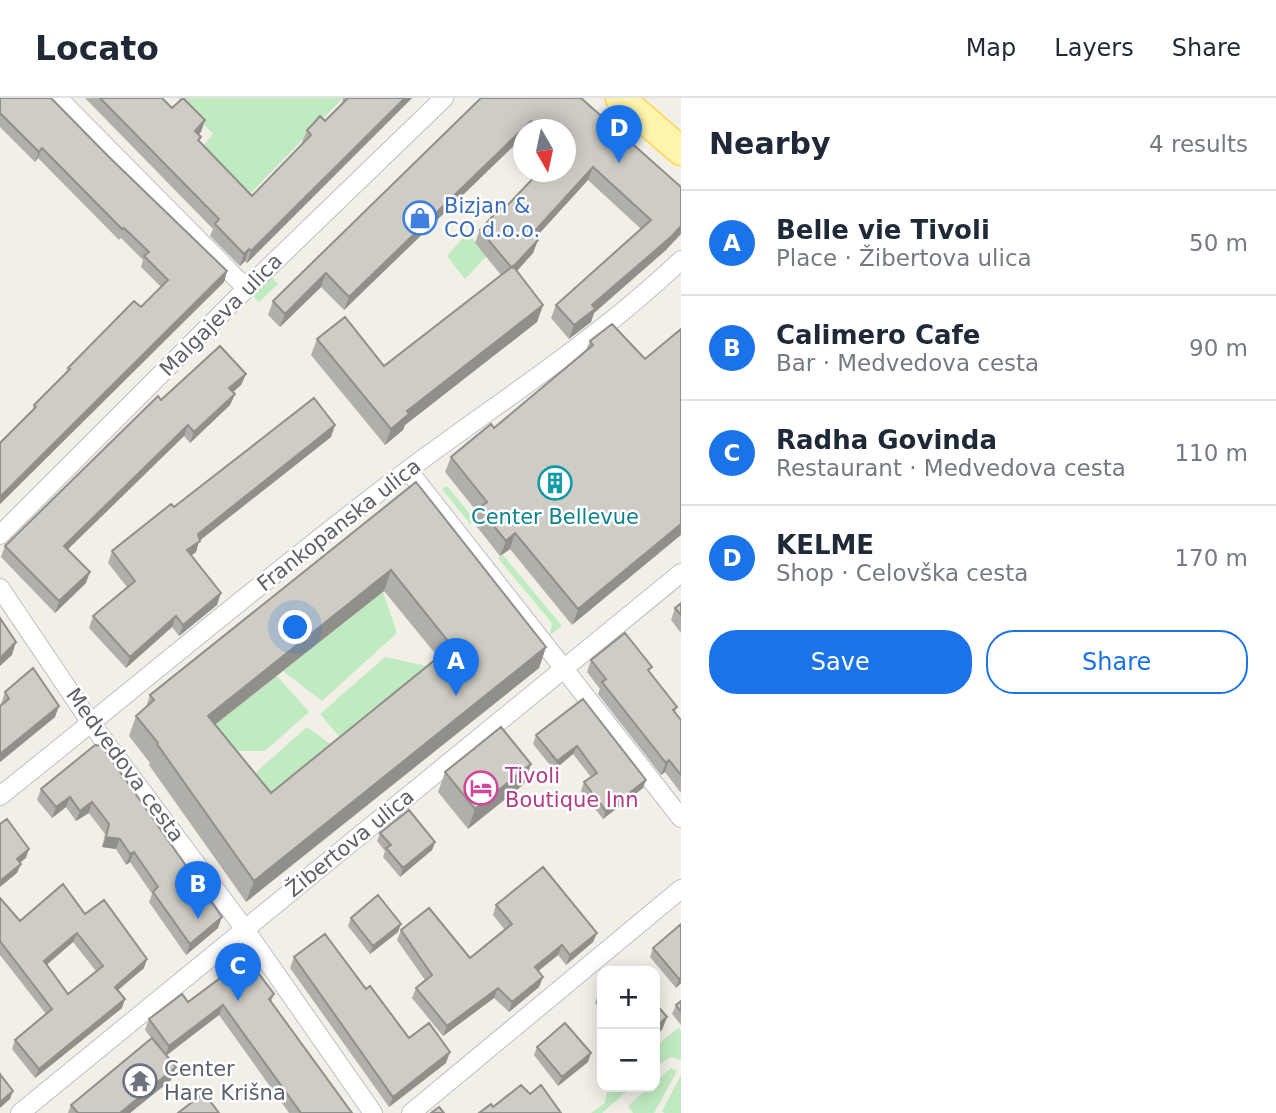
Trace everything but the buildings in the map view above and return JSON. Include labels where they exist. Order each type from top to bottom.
[{"type":"main road","points":[[621,98],[681,150]]},
{"type":"street","points":[[58,98],[247,289]]},
{"type":"street","name":"Malgajeva ulica","points":[[0,535],[444,98]]},
{"type":"street","name":"Frankopanska ulica","points":[[0,796],[408,470],[618,317],[681,260]]},
{"type":"street","points":[[408,470],[681,818]]},
{"type":"street","name":"Žibertova ulica","points":[[20,1113],[681,573]]},
{"type":"street","name":"Medvedova cesta","points":[[0,588],[91,723],[244,928],[373,1113]]},
{"type":"street","points":[[411,1113],[681,889]]},
{"type":"green space","points":[[178,98],[343,98],[246,198],[200,150],[213,134]]},
{"type":"green space","points":[[468,232],[486,257],[465,279],[447,256]]},
{"type":"green space","points":[[271,276],[278,284],[259,302],[254,293]]},
{"type":"green space","points":[[447,486],[475,520],[470,524],[442,489]]},
{"type":"green space","points":[[503,555],[562,626],[550,635],[552,623],[498,558]]},
{"type":"green space","points":[[383,592],[397,633],[322,701],[283,671]]},
{"type":"green space","points":[[385,657],[441,669],[347,746],[320,714]]},
{"type":"green space","points":[[276,675],[309,712],[265,751],[214,751],[200,736]]},
{"type":"green space","points":[[307,727],[340,751],[264,814],[255,773]]},
{"type":"green space","points":[[679,1027],[681,1060],[671,1057],[660,1064],[660,1043]]},
{"type":"green space","points":[[671,1068],[677,1071],[654,1113],[633,1113],[628,1106],[643,1092],[660,1092],[660,1078]]},
{"type":"green space","points":[[681,1075],[681,1113],[664,1113],[662,1111]]},
{"type":"green space","points":[[607,1092],[626,1092],[602,1113],[591,1113],[605,1103]]},
{"type":"place","name":"KELME","points":[[619,163]]},
{"type":"place","name":"Bizjan & CO d.o.o.","points":[[420,218]]},
{"type":"place","name":"Center Bellevue","points":[[555,483]]},
{"type":"place","name":"Belle vie Tivoli","points":[[456,696]]},
{"type":"place","name":"Tivoli Boutique Inn","points":[[481,788]]},
{"type":"place","name":"Calimero Cafe","points":[[198,919]]},
{"type":"place","name":"Radha Govinda","points":[[238,1001]]},
{"type":"place","name":"Center Hare Krišna","points":[[140,1081]]}]
